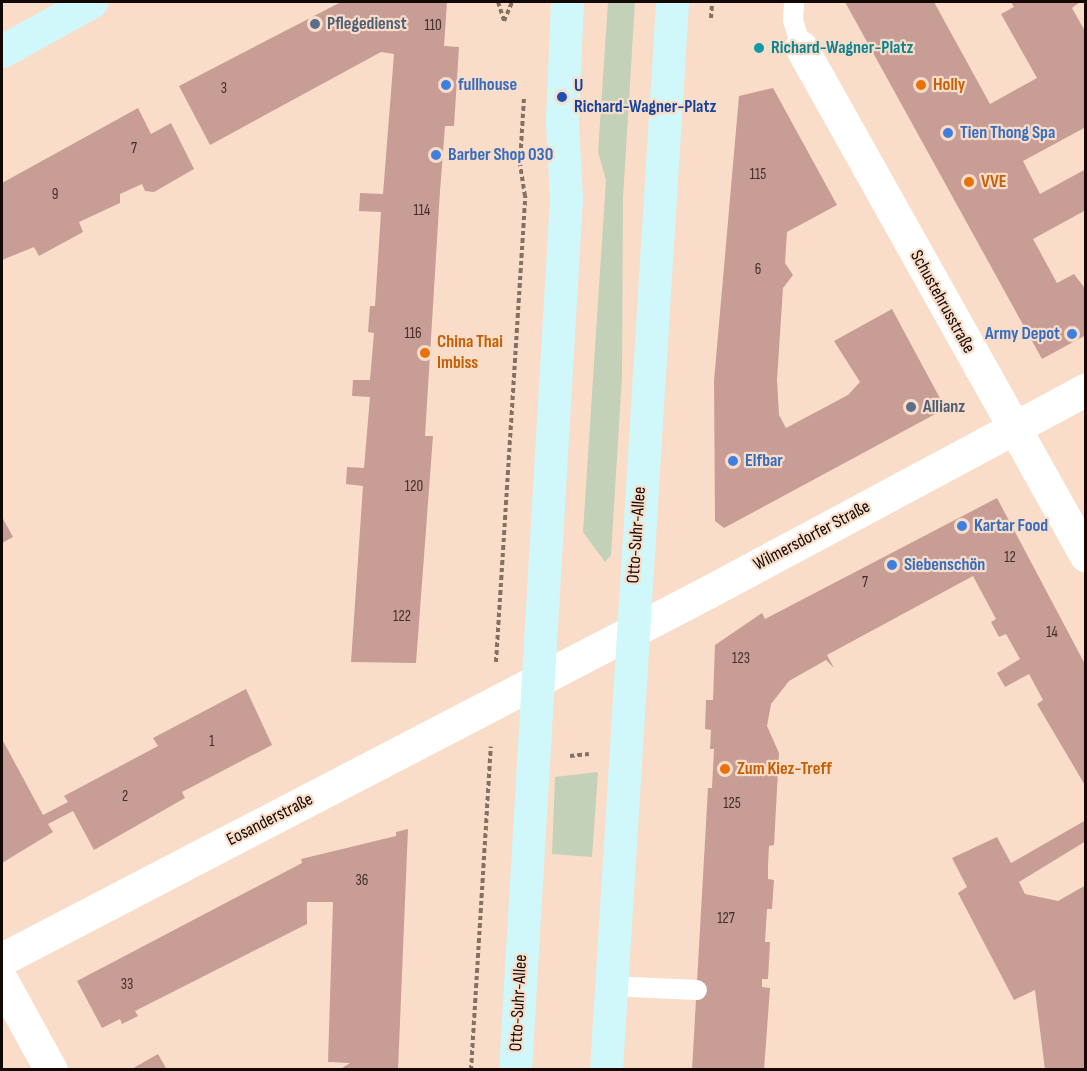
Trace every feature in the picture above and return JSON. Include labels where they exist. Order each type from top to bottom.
[{"type":"main road","points":[[2,51],[91,2]]},
{"type":"main road","name":"Otto-Suhr-Allee","points":[[515,1070],[566,200],[561,120],[567,2]]},
{"type":"main road","name":"Otto-Suhr-Allee","points":[[606,1070],[630,633],[672,2]]},
{"type":"street","name":"Schustehrusstraße","points":[[801,47],[1012,429],[1086,556]]},
{"type":"street","name":"Wilmersdorfer Straße","points":[[538,681],[1086,389]]},
{"type":"street","name":"Eosanderstraße","points":[[2,959],[538,681]]},
{"type":"street","points":[[2,981],[51,1070]]},
{"type":"lane","points":[[794,2],[793,20],[801,47]]},
{"type":"lane","points":[[611,986],[697,990]]},
{"type":"path","points":[[498,2],[504,21],[512,2]]},
{"type":"path","points":[[501,588],[525,196]]},
{"type":"path","points":[[566,757],[599,753]]},
{"type":"path","points":[[471,1070],[489,790]]},
{"type":"green space","points":[[608,2],[635,2],[623,198],[622,376],[611,555],[605,562],[583,532],[606,180],[598,152]]},
{"type":"green space","points":[[598,772],[592,857],[552,854],[555,777]]},
{"type":"building","points":[[341,2],[447,2],[444,46],[459,47],[454,126],[445,126],[440,191],[425,436],[433,436],[416,663],[351,662],[363,486],[346,484],[347,467],[364,468],[370,397],[352,396],[353,380],[370,380],[374,333],[368,332],[370,306],[375,306],[381,212],[359,211],[360,193],[383,194],[394,54],[381,52],[210,145],[179,86]]},
{"type":"building","points":[[845,2],[934,2],[990,104],[1037,78],[1001,14],[1014,7],[1011,2],[1080,2],[1072,8],[1086,33],[1086,127],[1023,161],[1040,194],[1086,169],[1086,210],[1033,239],[1057,283],[1074,274],[1086,290],[1086,335],[1042,359]]},
{"type":"building","points":[[773,88],[837,205],[787,232],[785,263],[793,275],[783,288],[777,380],[779,415],[786,428],[848,395],[860,382],[834,341],[892,309],[942,402],[939,412],[724,528],[715,521],[714,381],[739,96]]},
{"type":"building","points":[[138,108],[151,134],[171,123],[194,169],[154,192],[145,191],[142,184],[120,194],[120,203],[79,222],[83,232],[39,256],[34,247],[2,260],[2,183]]},
{"type":"building","points":[[997,498],[1086,666],[1086,787],[1037,704],[1043,700],[1029,674],[1005,687],[997,673],[1020,659],[1006,634],[999,637],[991,622],[996,619],[973,576],[827,655],[834,668],[826,660],[789,681],[771,704],[767,726],[779,753],[774,845],[769,846],[768,866],[768,879],[774,880],[772,909],[767,909],[765,942],[770,942],[768,979],[762,979],[762,987],[770,988],[764,1070],[692,1070],[708,788],[712,788],[714,749],[710,749],[711,730],[705,729],[706,700],[713,700],[715,645],[762,613],[765,619]]},
{"type":"building","points":[[2,517],[13,537],[2,543]]},
{"type":"building","points":[[246,689],[272,745],[182,792],[185,798],[94,850],[73,811],[48,824],[53,832],[2,863],[2,739],[43,815],[68,802],[64,796],[158,746],[153,738]]},
{"type":"building","points":[[1086,820],[1086,841],[1019,882],[1025,894],[1058,901],[1086,885],[1086,1070],[1045,1070],[1035,990],[1014,1000],[958,893],[967,887],[952,858],[997,837],[1011,863]]},
{"type":"building","points":[[408,829],[398,1070],[339,1070],[350,1063],[328,1062],[333,902],[307,902],[307,924],[135,1011],[138,1016],[122,1024],[120,1019],[102,1028],[77,981],[302,863],[301,859],[396,836],[396,832]]},
{"type":"building","points":[[158,1054],[167,1070],[130,1070]]},
{"type":"place","name":"Pflegedienst","points":[[315,24]]},
{"type":"place","name":"Richard-Wagner-Platz","points":[[759,48]]},
{"type":"place","name":"fullhouse","points":[[446,85]]},
{"type":"place","name":"Holly","points":[[921,85]]},
{"type":"place","name":"U Richard-Wagner-Platz","points":[[562,97]]},
{"type":"place","name":"Tien Thong Spa","points":[[948,133]]},
{"type":"place","name":"Barber Shop 030","points":[[436,155]]},
{"type":"place","name":"VVE","points":[[969,182]]},
{"type":"place","name":"Army Depot","points":[[1072,334]]},
{"type":"place","name":"China Thai Imbiss","points":[[425,353]]},
{"type":"place","name":"Allianz","points":[[911,407]]},
{"type":"place","name":"Elfbar","points":[[733,461]]},
{"type":"place","name":"Kartar Food","points":[[962,526]]},
{"type":"place","name":"Siebenschön","points":[[892,565]]},
{"type":"place","name":"Zum Kiez-Treff","points":[[725,769]]}]
